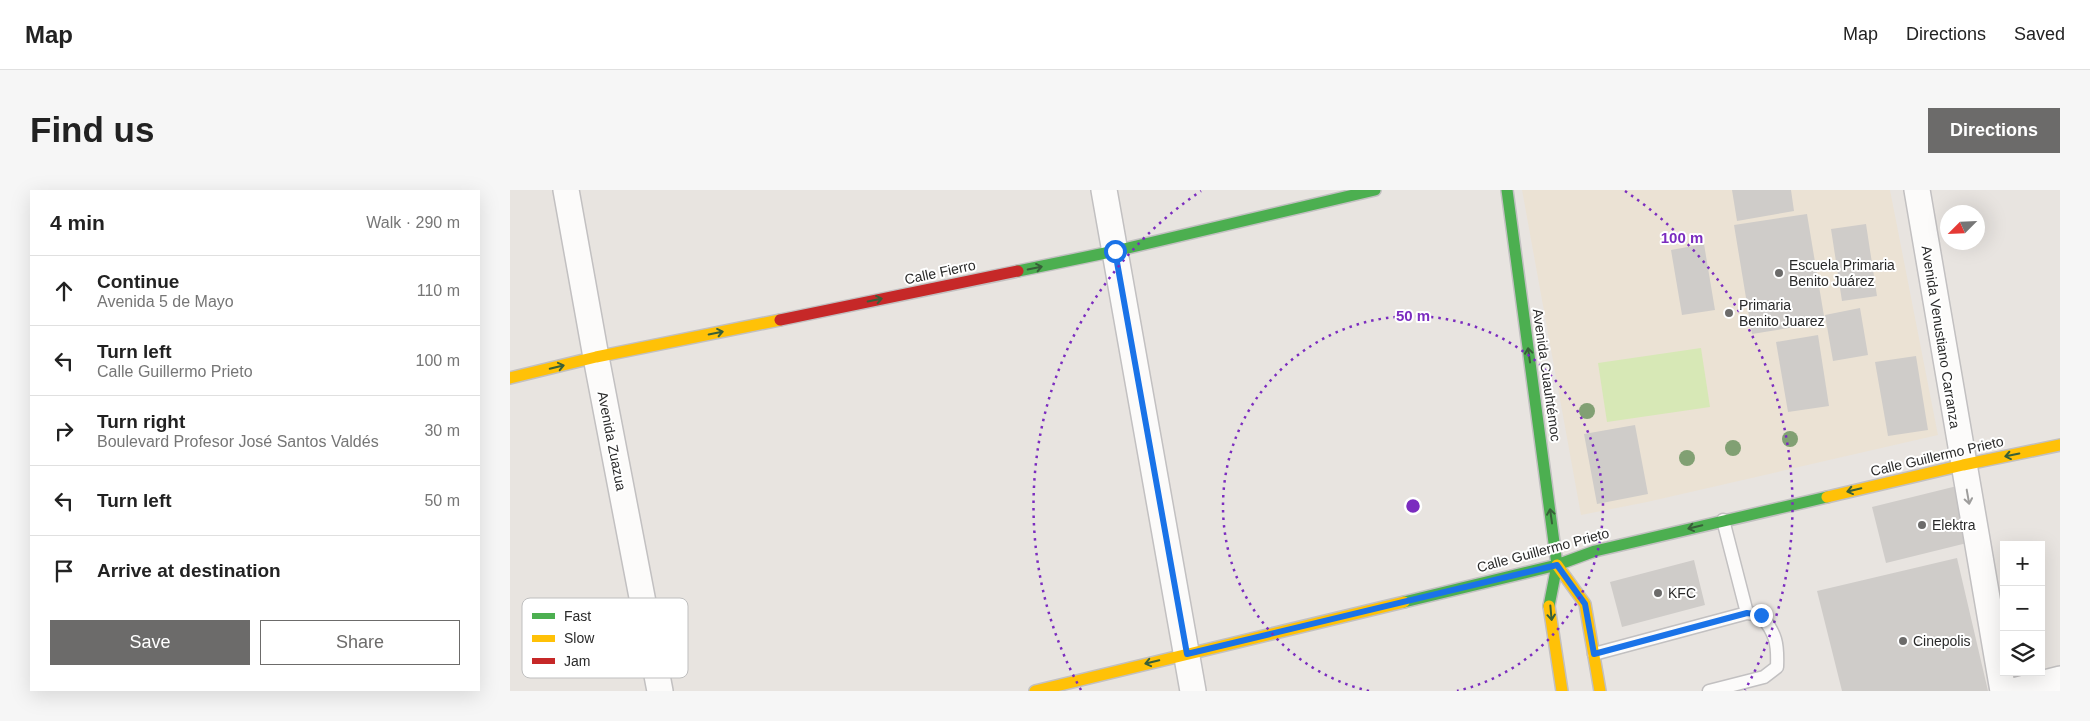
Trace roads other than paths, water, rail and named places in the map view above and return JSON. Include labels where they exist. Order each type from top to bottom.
[{"type":"street","name":"Avenida Zuazua","points":[[566,190],[642,598]]},
{"type":"street","points":[[1104,190],[1194,691]]},
{"type":"street","name":"Calle Fierro","points":[[510,378],[596,357],[1115,251],[1375,190]]},
{"type":"street","name":"Avenida Cuauhtémoc","points":[[1507,190],[1557,565]]},
{"type":"street","name":"Avenida Venustiano Carranza","points":[[1917,190],[2003,691]]},
{"type":"street","name":"Calle Guillermo Prieto","points":[[1035,691],[1557,565],[1595,551],[1723,520],[2060,445]]},
{"type":"street","points":[[1557,565],[1585,604],[1600,691]]},
{"type":"street","points":[[1557,565],[1550,608],[1562,691]]},
{"type":"street","name":"Avenida Zuazua","points":[[658,678],[660,691]]},
{"type":"street","points":[[2013,691],[2060,679]]},
{"type":"lane","points":[[1723,520],[1747,613]]},
{"type":"lane","points":[[1594,654],[1747,613],[1761,615],[1768,624],[1778,645],[1777,667],[1764,676],[1709,691]]},
{"type":"place","name":"Escuela Primaria Benito Juárez","points":[[1779,273]]},
{"type":"place","name":"Primaria Benito Juarez","points":[[1729,313]]},
{"type":"place","name":"Elektra","points":[[1922,525]]},
{"type":"place","name":"KFC","points":[[1658,593]]},
{"type":"place","name":"Cinepolis","points":[[1903,641]]}]
